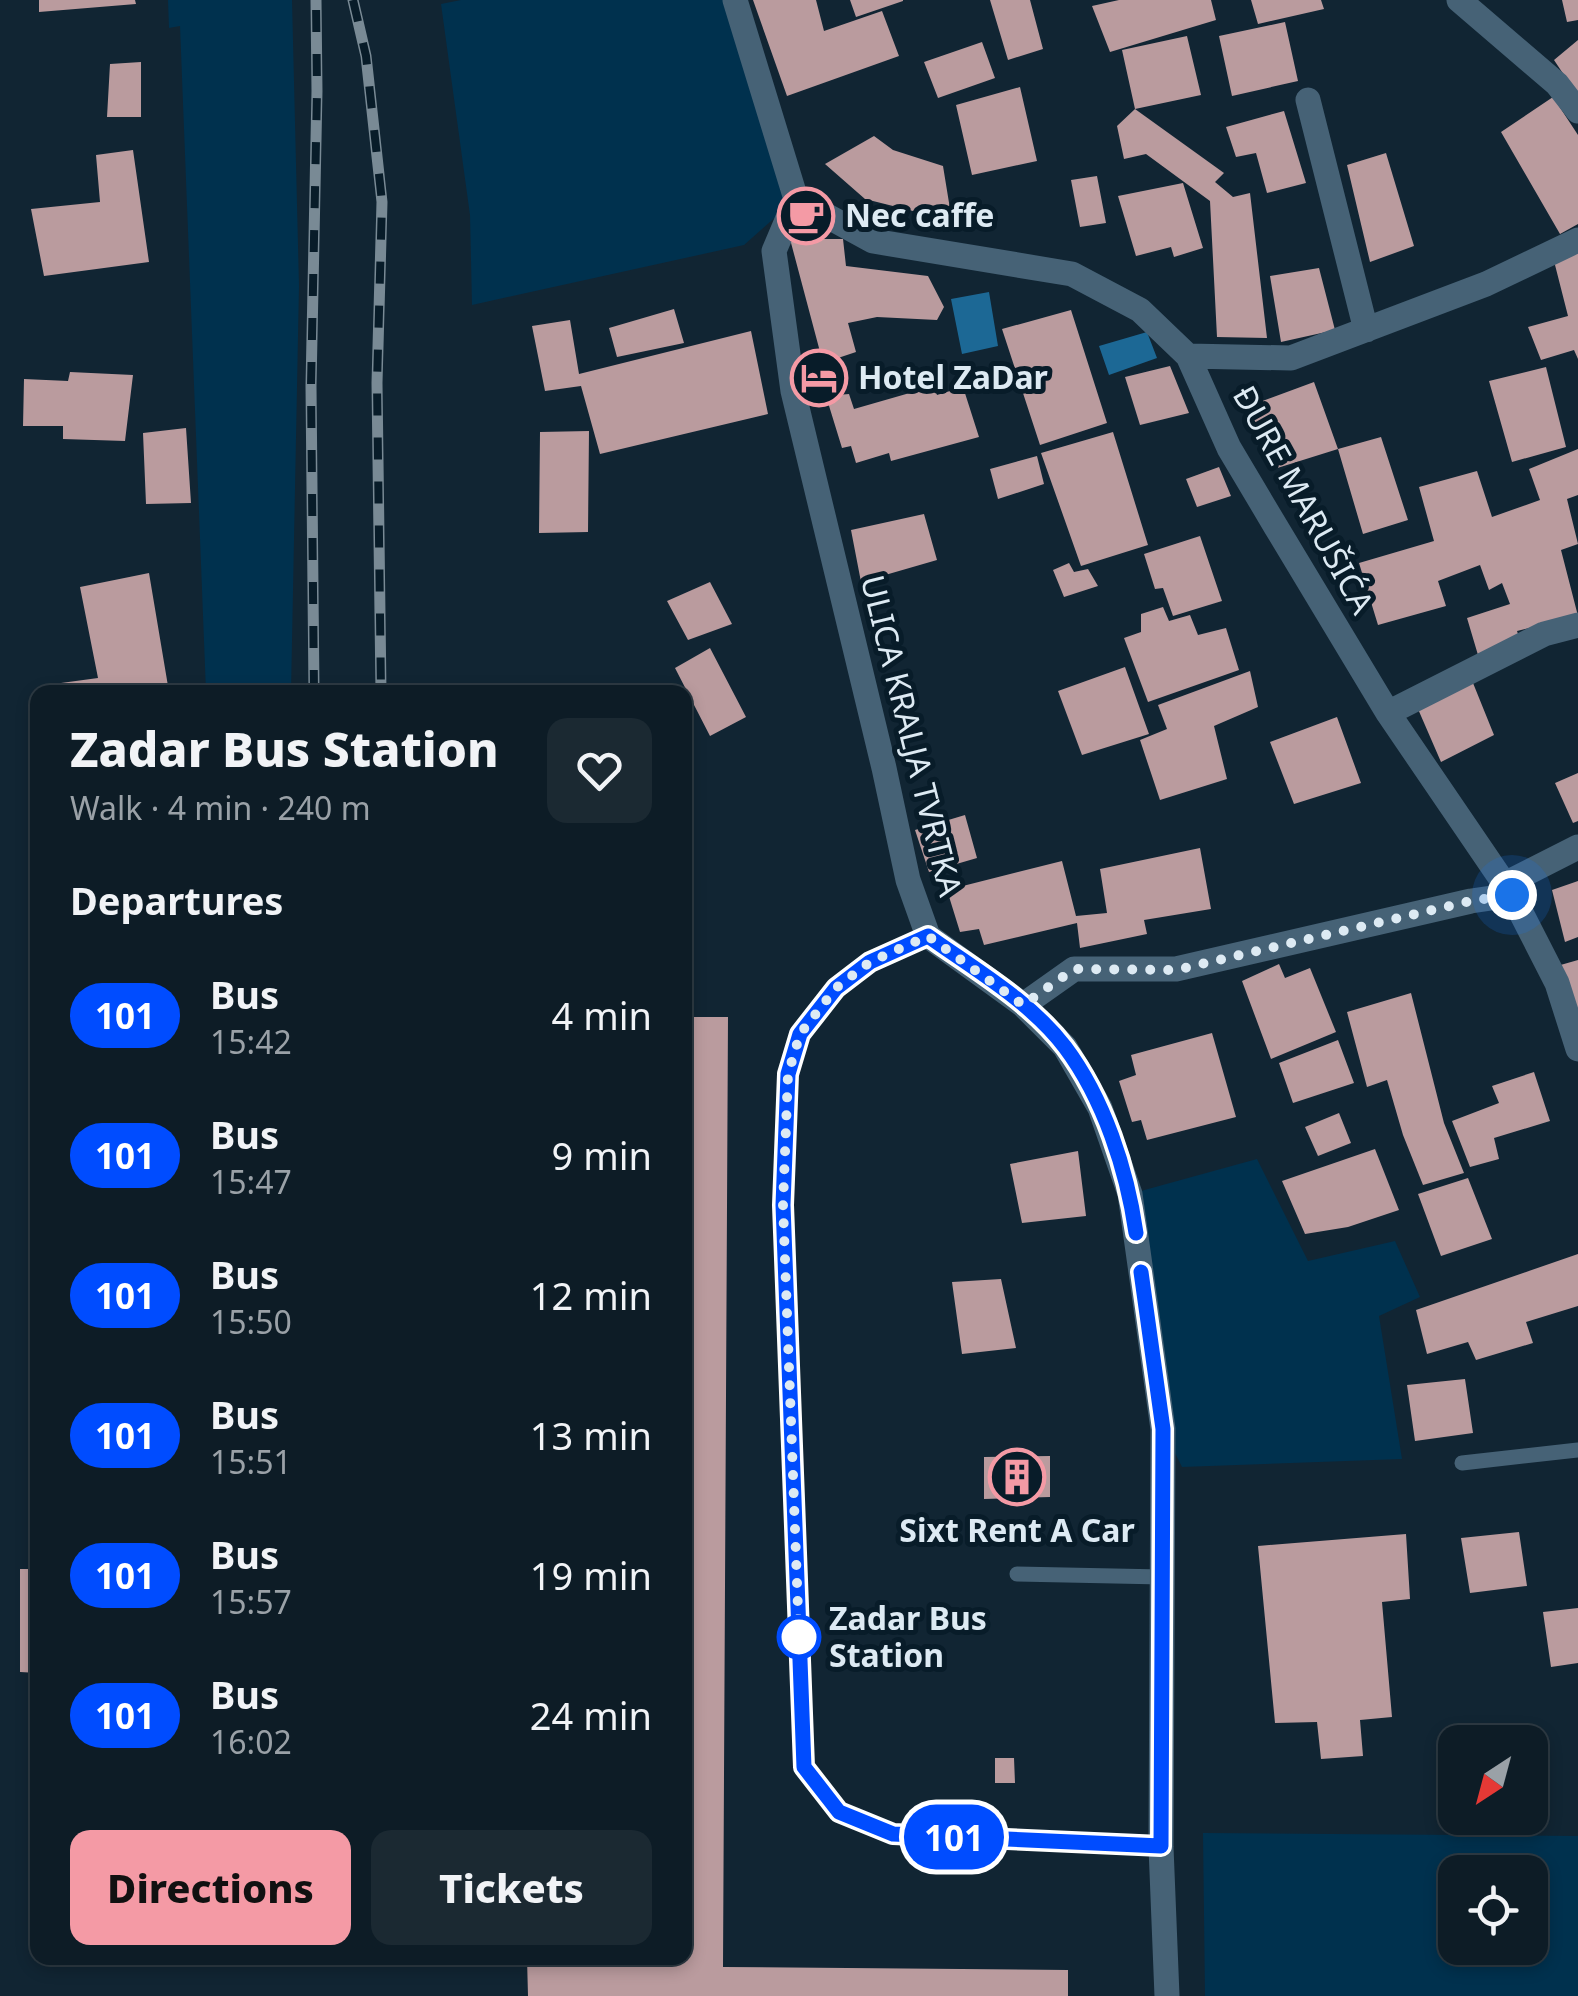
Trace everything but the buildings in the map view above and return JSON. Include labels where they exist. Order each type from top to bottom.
[{"type":"street","points":[[735,0],[796,199]]},
{"type":"street","points":[[1458,0],[1557,84],[1578,112]]},
{"type":"street","points":[[1308,100],[1366,330]]},
{"type":"street","name":"ĐURE MARUŠIĆA","points":[[796,199],[873,240],[1072,274],[1140,310],[1188,356],[1229,448],[1388,714],[1509,890],[1557,983],[1578,1049]]},
{"type":"street","name":"ULICA KRALJA TVRTKA","points":[[796,199],[774,251],[793,391],[908,880],[928,936],[1023,1005],[1065,1047],[1100,1108],[1130,1194],[1163,1429],[1161,1846],[1167,1996]]},
{"type":"street","points":[[1188,356],[1291,358],[1486,284],[1578,240]]},
{"type":"street","points":[[1388,714],[1544,634],[1578,625]]},
{"type":"street","points":[[1023,1005],[1074,969],[1176,970],[1471,901],[1509,890],[1578,847]]},
{"type":"lane","points":[[928,936],[870,962],[836,988],[800,1034],[788,1074],[783,1205],[804,1767],[839,1812],[893,1834],[1161,1846]]},
{"type":"lane","points":[[1462,1463],[1578,1450]]},
{"type":"lane","points":[[1017,1574],[1163,1577]]},
{"type":"shaded area","points":[[168,0],[292,0],[299,286],[291,685],[206,685],[180,26],[169,28]]},
{"type":"shaded area","points":[[461,0],[735,0],[796,199],[744,245],[472,305],[470,215],[441,4]]},
{"type":"shaded area","points":[[989,292],[998,346],[962,354],[951,299]]},
{"type":"shaded area","points":[[1147,332],[1157,358],[1109,375],[1099,346]]},
{"type":"shaded area","points":[[1257,1159],[1308,1261],[1395,1241],[1420,1297],[1379,1316],[1402,1459],[1182,1467],[1163,1429],[1130,1194]]},
{"type":"shaded area","points":[[1203,1833],[1578,1836],[1578,1996],[1205,1996]]},
{"type":"railway","points":[[314,685],[311,386],[316,0]]},
{"type":"railway","points":[[353,0],[366,56],[382,202],[377,383],[381,685]]},
{"type":"bus line","name":"101","points":[[1136,1233],[1130,1194],[1100,1108],[1065,1047],[1023,1005],[928,936],[870,962],[836,988],[800,1034],[788,1074],[783,1205],[804,1767],[839,1812],[893,1834],[1161,1846],[1163,1429],[1141,1272]]},
{"type":"place","name":"Nec caffe","points":[[806,216]]},
{"type":"place","name":"Hotel ZaDar","points":[[819,378]]},
{"type":"place","name":"Sixt Rent A Car","points":[[1017,1477]]},
{"type":"place","name":"Zadar Bus Station","points":[[799,1637]]},
{"type":"route","points":[[799,1637],[783,1205],[788,1074],[800,1034],[836,988],[870,962],[928,936],[1023,1005],[1074,969],[1176,970],[1471,901],[1512,895]]}]
